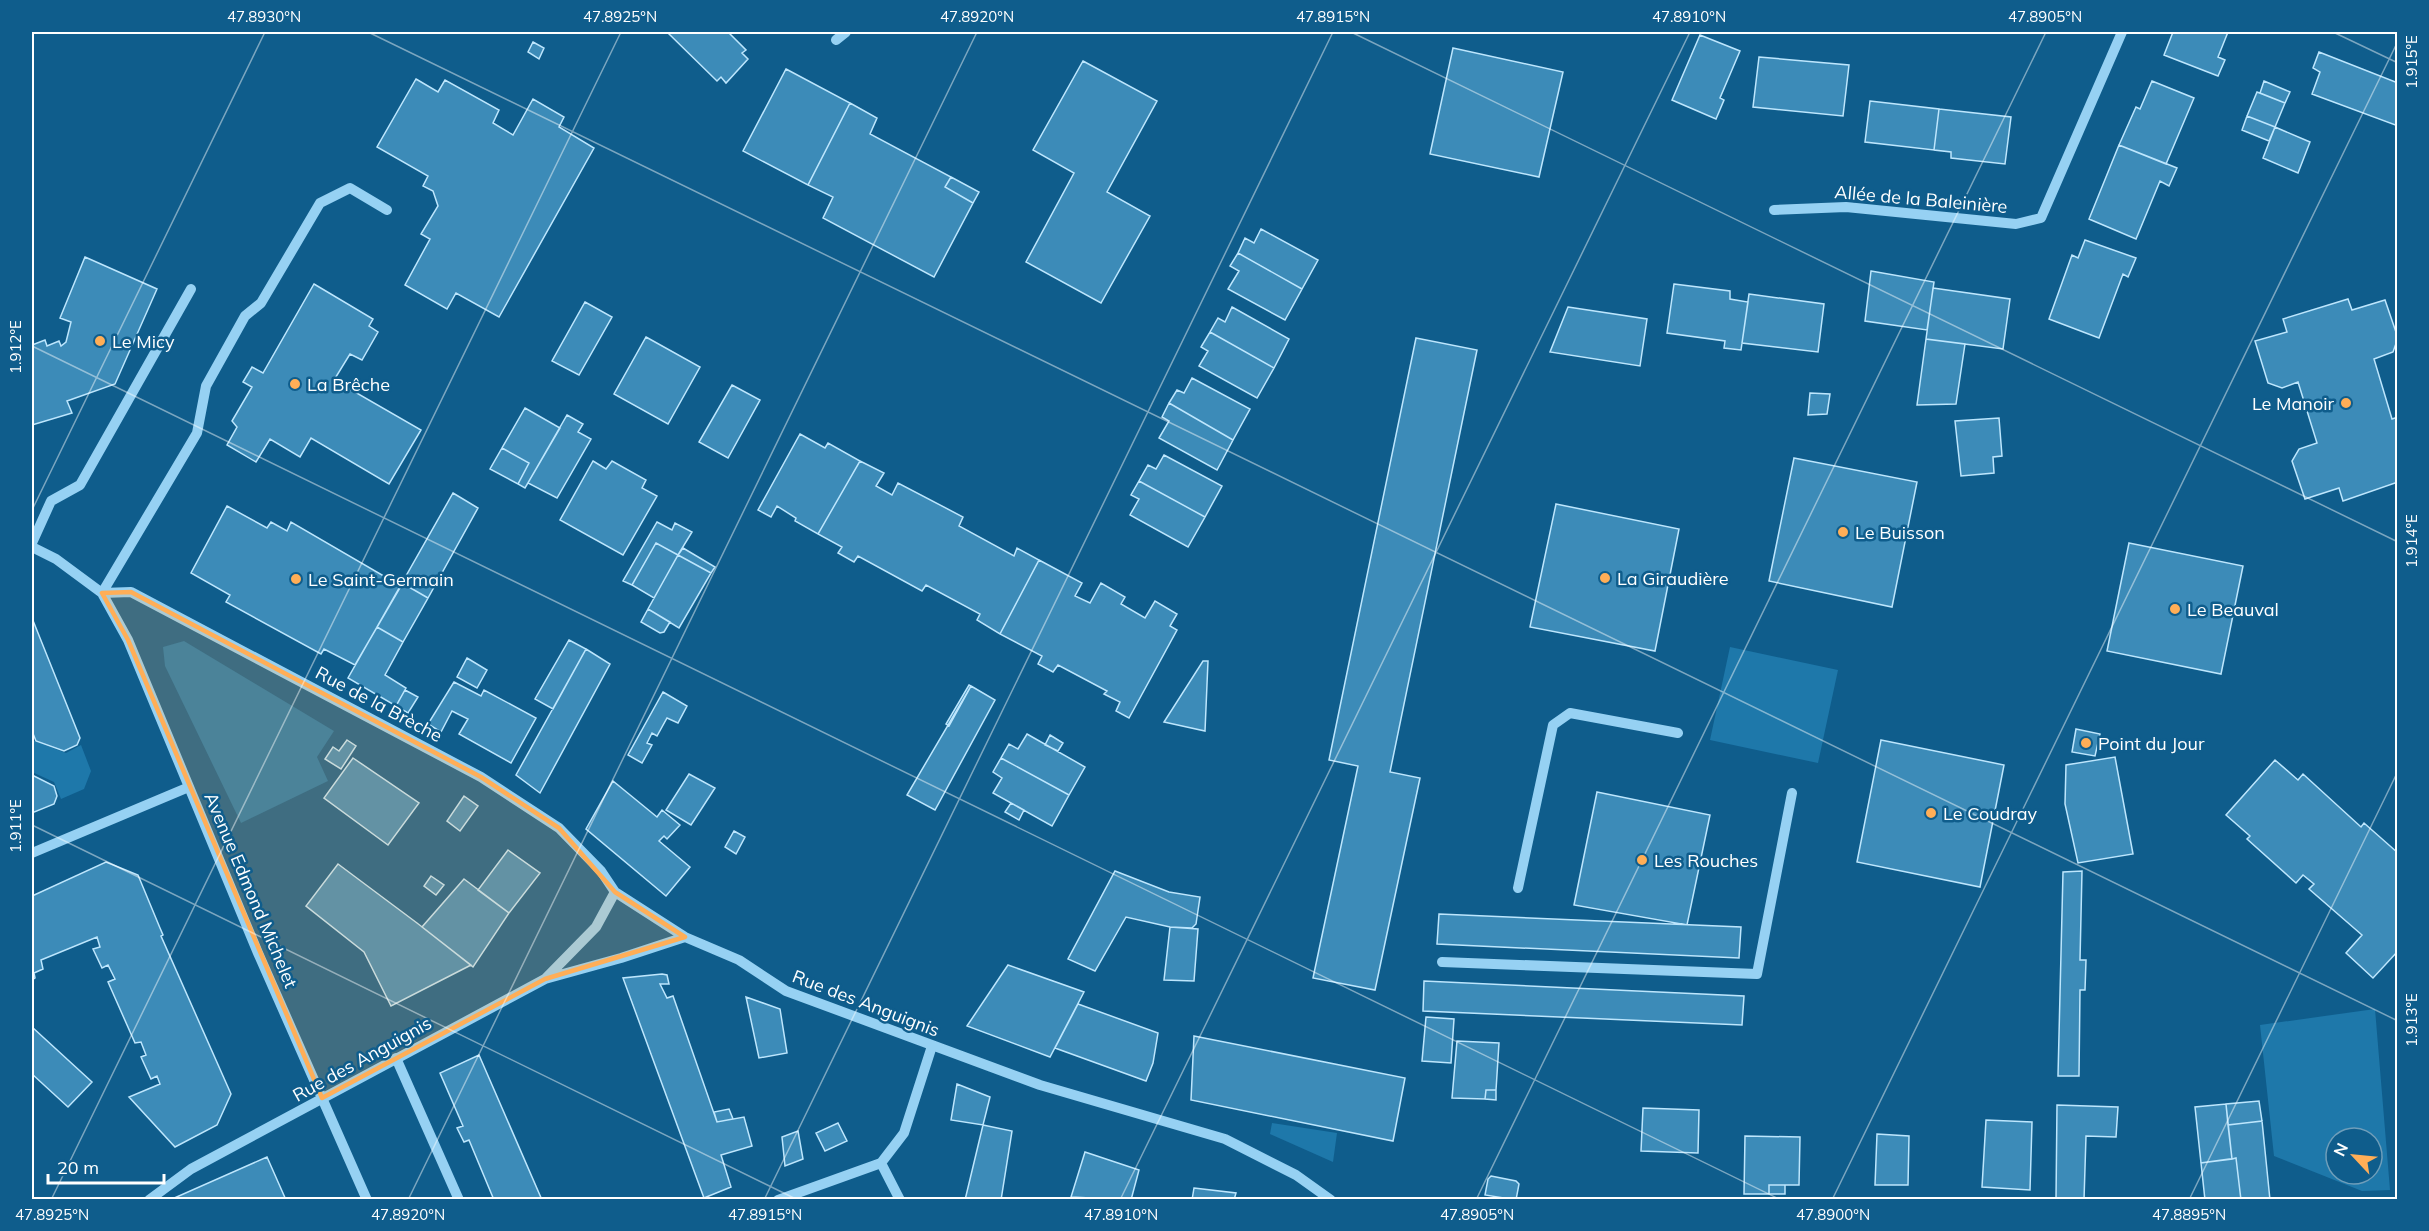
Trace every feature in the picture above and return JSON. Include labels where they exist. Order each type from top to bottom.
[{"type":"street","points":[[836,40],[846,32]]},
{"type":"street","name":"Allée de la Baleinière","points":[[1774,210],[1846,207],[2016,224],[2041,218],[2122,32]]},
{"type":"street","points":[[191,289],[80,485],[51,501],[32,545],[102,593],[197,433],[206,386],[245,315],[261,303],[320,203],[350,188],[387,210]]},
{"type":"street","name":"Rue de la Brèche","points":[[102,593],[131,592],[481,777],[559,828],[601,871],[615,892],[684,937]]},
{"type":"street","name":"Avenue Edmond Michelet","points":[[102,593],[128,640],[367,1200]]},
{"type":"street","points":[[1518,888],[1553,725],[1570,713],[1678,733]]},
{"type":"street","points":[[32,853],[189,787]]},
{"type":"street","points":[[1442,962],[1757,974],[1792,793]]},
{"type":"street","points":[[545,979],[596,927],[615,892]]},
{"type":"street","name":"Rue des Anguignis","points":[[148,1200],[191,1169],[545,979],[621,958],[684,937],[739,960],[786,991],[932,1046],[1040,1085],[1225,1139],[1296,1175],[1331,1200]]},
{"type":"street","points":[[778,1200],[881,1163],[904,1133],[932,1046]]},
{"type":"street","points":[[396,1058],[459,1200]]},
{"type":"street","points":[[881,1163],[900,1200]]},
{"type":"highlighted area","points":[[131,592],[481,777],[559,828],[615,892],[685,937],[545,979],[322,1098],[128,640],[102,593]]},
{"type":"shaded area","points":[[184,641],[334,731],[317,757],[328,781],[241,823],[165,666],[163,647]]},
{"type":"shaded area","points":[[1730,647],[1838,670],[1818,763],[1710,740]]},
{"type":"shaded area","points":[[32,740],[66,753],[81,745],[91,771],[84,789],[61,799],[54,782],[32,772]]},
{"type":"shaded area","points":[[2375,1009],[2390,1190],[2362,1191],[2349,1186],[2384,1186],[2384,1126],[2324,1126],[2324,1176],[2274,1156],[2260,1025]]},
{"type":"shaded area","points":[[1272,1123],[1337,1133],[1333,1162],[1270,1134]]},
{"type":"building","points":[[667,32],[728,32],[746,50],[742,53],[748,59],[726,83],[721,77],[717,81]]},
{"type":"building","points":[[2173,32],[2228,32],[2218,57],[2225,60],[2218,76],[2164,55]]},
{"type":"building","points":[[1700,35],[1740,51],[1720,98],[1724,100],[1716,119],[1672,100]]},
{"type":"building","points":[[533,42],[544,48],[539,59],[528,52]]},
{"type":"building","points":[[1453,48],[1563,72],[1539,177],[1430,154]]},
{"type":"building","points":[[2319,52],[2398,83],[2398,126],[2312,94],[2320,72],[2313,68]]},
{"type":"building","points":[[1759,57],[1849,65],[1843,116],[1753,107]]},
{"type":"building","points":[[1083,61],[1157,101],[1107,192],[1150,216],[1101,303],[1026,262],[1074,173],[1033,150]]},
{"type":"building","points":[[786,69],[850,103],[808,185],[743,151]]},
{"type":"building","points":[[416,79],[438,92],[445,80],[499,110],[493,123],[513,135],[533,99],[564,117],[559,127],[594,148],[499,317],[456,293],[447,309],[405,285],[430,239],[421,234],[438,206],[433,191],[423,186],[428,176],[377,147]]},
{"type":"building","points":[[2152,81],[2194,98],[2166,164],[2119,145],[2136,107],[2140,109]]},
{"type":"building","points":[[2264,81],[2290,92],[2285,103],[2260,93]]},
{"type":"building","points":[[2257,92],[2285,103],[2275,127],[2247,116]]},
{"type":"building","points":[[1870,101],[1939,109],[1934,150],[1865,142]]},
{"type":"building","points":[[850,103],[877,118],[870,134],[951,177],[945,187],[973,203],[934,277],[823,218],[833,197],[808,185]]},
{"type":"building","points":[[1939,109],[2011,117],[2005,164],[1951,158],[1951,152],[1934,150]]},
{"type":"building","points":[[2247,116],[2275,127],[2269,141],[2242,130]]},
{"type":"building","points":[[2275,127],[2310,142],[2298,173],[2263,158]]},
{"type":"building","points":[[2119,145],[2177,168],[2169,186],[2160,181],[2136,239],[2089,219]]},
{"type":"building","points":[[951,177],[979,192],[973,203],[945,187]]},
{"type":"building","points":[[1261,229],[1318,260],[1302,289],[1238,253],[1245,238],[1254,243]]},
{"type":"building","points":[[2085,240],[2136,258],[2128,277],[2123,274],[2099,338],[2049,319],[2072,255],[2078,258]]},
{"type":"building","points":[[1238,253],[1302,289],[1285,320],[1228,289],[1239,271],[1230,266]]},
{"type":"building","name":"Le Micy","points":[[85,257],[157,289],[115,384],[67,401],[72,413],[32,425],[32,345],[45,340],[47,346],[59,341],[61,346],[66,342],[71,322],[60,318]]},
{"type":"building","points":[[1871,271],[1934,282],[1927,330],[1865,321]]},
{"type":"building","name":"La Brêche","points":[[314,284],[373,319],[369,326],[378,332],[362,360],[350,354],[334,380],[421,430],[389,484],[311,438],[300,457],[270,439],[256,462],[227,445],[237,427],[232,421],[252,387],[243,382],[252,367],[263,373]]},
{"type":"building","points":[[1674,284],[1730,291],[1730,299],[1748,302],[1741,350],[1724,348],[1725,341],[1667,333]]},
{"type":"building","points":[[1933,288],[2010,299],[2003,349],[1926,339]]},
{"type":"building","points":[[1749,294],[1824,304],[1818,352],[1742,343]]},
{"type":"building","name":"Le Manoir","points":[[2348,299],[2352,310],[2385,300],[2398,338],[2393,352],[2374,359],[2392,419],[2398,417],[2398,482],[2343,501],[2339,488],[2305,499],[2292,461],[2299,449],[2317,443],[2298,382],[2282,388],[2268,383],[2255,341],[2287,332],[2283,319]]},
{"type":"building","points":[[585,302],[612,317],[579,375],[552,361]]},
{"type":"building","points":[[1232,307],[1289,339],[1274,368],[1210,332],[1218,318],[1225,322]]},
{"type":"building","points":[[1568,307],[1647,319],[1640,366],[1550,352]]},
{"type":"building","points":[[1210,332],[1274,368],[1257,398],[1199,366],[1208,351],[1201,347]]},
{"type":"building","points":[[646,337],[700,367],[668,424],[614,394]]},
{"type":"building","points":[[1416,338],[1477,350],[1390,772],[1420,778],[1375,990],[1313,978],[1358,766],[1329,760]]},
{"type":"building","points":[[1926,339],[1965,344],[1956,404],[1917,405]]},
{"type":"building","points":[[1192,378],[1250,409],[1233,440],[1169,403],[1177,390],[1184,393]]},
{"type":"building","points":[[732,385],[760,400],[728,458],[699,442]]},
{"type":"building","points":[[1810,393],[1830,394],[1827,414],[1808,415]]},
{"type":"building","points":[[1169,403],[1233,440],[1217,470],[1159,438],[1169,421],[1162,417]]},
{"type":"building","points":[[525,408],[560,428],[525,488],[518,484],[529,463],[502,448]]},
{"type":"building","points":[[567,415],[583,424],[578,432],[591,439],[557,498],[528,483]]},
{"type":"building","points":[[1999,418],[2002,456],[1993,457],[1994,473],[1961,476],[1955,421]]},
{"type":"building","points":[[800,434],[825,448],[828,443],[860,461],[818,534],[795,521],[796,518],[777,506],[771,517],[758,510]]},
{"type":"building","points":[[502,448],[529,463],[518,484],[490,469]]},
{"type":"building","points":[[1164,455],[1222,486],[1205,517],[1139,481],[1148,465],[1156,469]]},
{"type":"building","name":"Le Buisson","points":[[1794,458],[1917,482],[1892,607],[1769,581]]},
{"type":"building","points":[[593,461],[606,469],[612,461],[646,480],[642,488],[657,496],[623,555],[560,520]]},
{"type":"building","points":[[860,461],[884,473],[876,486],[892,495],[898,483],[963,517],[959,526],[1014,556],[1017,548],[1039,560],[1000,634],[977,620],[980,614],[926,585],[922,591],[858,556],[854,562],[838,553],[842,547],[818,534]]},
{"type":"building","points":[[1139,481],[1205,517],[1188,547],[1130,515],[1139,499],[1131,495]]},
{"type":"building","points":[[453,493],[478,508],[428,598],[402,583]]},
{"type":"building","name":"La Giraudière","points":[[1556,504],[1679,529],[1655,651],[1530,627]]},
{"type":"building","name":"Le Saint-Germain","points":[[227,506],[267,528],[271,522],[287,531],[291,522],[401,586],[355,665],[324,649],[321,654],[226,602],[230,595],[191,573]]},
{"type":"building","points":[[657,522],[672,530],[675,523],[692,532],[678,555],[656,543],[632,585],[623,581]]},
{"type":"building","points":[[656,543],[678,555],[654,598],[632,585]]},
{"type":"building","name":"Le Beauval","points":[[2129,543],[2243,566],[2221,674],[2107,651]]},
{"type":"building","points":[[683,548],[715,567],[711,573],[678,555]]},
{"type":"building","points":[[678,555],[711,573],[679,628],[648,609]]},
{"type":"building","points":[[1039,560],[1082,583],[1075,596],[1090,603],[1101,583],[1125,597],[1121,604],[1145,618],[1155,601],[1177,614],[1170,626],[1177,630],[1129,718],[1116,711],[1120,702],[1104,694],[1107,691],[1058,665],[1053,672],[1038,664],[1042,656],[1000,634]]},
{"type":"building","points":[[402,583],[428,598],[403,642],[377,627]]},
{"type":"building","points":[[648,609],[670,622],[664,632],[660,633],[641,622]]},
{"type":"building","points":[[32,618],[80,738],[77,745],[64,751],[36,741],[32,731]]},
{"type":"building","points":[[377,627],[403,642],[385,675],[406,688],[396,706],[348,678]]},
{"type":"building","points":[[569,640],[586,649],[553,709],[535,699]]},
{"type":"building","points":[[586,649],[610,664],[540,793],[516,775]]},
{"type":"building","points":[[467,658],[487,670],[477,688],[457,677]]},
{"type":"building","points":[[1203,661],[1208,661],[1205,731],[1164,722]]},
{"type":"building","points":[[454,682],[481,696],[484,690],[536,718],[511,763],[459,734],[468,719],[452,711],[441,732],[428,724]]},
{"type":"building","points":[[969,685],[971,686],[949,726],[946,724]]},
{"type":"building","points":[[971,686],[995,700],[935,810],[907,795]]},
{"type":"building","points":[[405,690],[418,697],[408,713],[396,706]]},
{"type":"building","points":[[663,692],[687,706],[678,723],[667,718],[657,736],[652,733],[647,743],[652,745],[642,763],[628,755]]},
{"type":"building","name":"Point du Jour","points":[[2076,729],[2100,734],[2095,756],[2072,752]]},
{"type":"building","points":[[1027,734],[1085,767],[1069,795],[1001,758],[1009,744],[1018,749]]},
{"type":"building","points":[[1050,735],[1063,743],[1058,751],[1045,745]]},
{"type":"building","points":[[347,740],[356,746],[341,769],[325,759],[333,747],[339,751]]},
{"type":"building","name":"Le Coudray","points":[[1881,740],[2004,765],[1980,887],[1857,862]]},
{"type":"building","points":[[2115,757],[2133,854],[2078,863],[2065,804],[2066,765]]},
{"type":"building","points":[[353,758],[419,803],[388,845],[324,798]]},
{"type":"building","points":[[1001,758],[1069,795],[1052,826],[993,793],[1002,778],[993,772]]},
{"type":"building","points":[[2275,760],[2298,780],[2303,774],[2361,827],[2364,823],[2398,853],[2398,951],[2373,978],[2346,953],[2362,935],[2309,889],[2314,884],[2303,875],[2296,883],[2247,839],[2250,836],[2226,815]]},
{"type":"building","points":[[689,774],[715,788],[691,825],[666,810]]},
{"type":"building","points":[[32,775],[54,786],[57,796],[54,804],[32,813]]},
{"type":"building","points":[[613,781],[657,817],[662,810],[680,825],[667,839],[664,836],[659,841],[690,867],[666,896],[586,829]]},
{"type":"building","name":"Les Rouches","points":[[1597,792],[1710,815],[1687,925],[1574,905]]},
{"type":"building","points":[[464,796],[478,806],[460,831],[447,821]]},
{"type":"building","points":[[1011,803],[1024,810],[1019,820],[1005,812]]},
{"type":"building","points":[[734,831],[745,837],[736,854],[725,847]]},
{"type":"building","points":[[508,850],[540,873],[509,913],[478,890]]},
{"type":"building","points":[[106,862],[138,875],[163,935],[161,936],[231,1094],[217,1125],[175,1147],[129,1097],[160,1084],[157,1076],[151,1079],[141,1057],[146,1055],[141,1042],[135,1043],[108,982],[115,979],[108,965],[102,968],[93,949],[100,947],[97,937],[41,960],[43,969],[34,973],[35,978],[32,980],[32,896]]},
{"type":"building","points":[[338,864],[471,965],[391,1006],[364,952],[306,906]]},
{"type":"building","points":[[1115,871],[1169,892],[1200,897],[1196,924],[1192,928],[1170,927],[1126,917],[1095,971],[1068,959]]},
{"type":"building","points":[[2082,871],[2080,960],[2086,960],[2085,990],[2080,990],[2079,1076],[2058,1076],[2063,872]]},
{"type":"building","points":[[431,876],[444,885],[436,895],[424,886]]},
{"type":"building","points":[[464,879],[509,913],[473,967],[422,927]]},
{"type":"building","points":[[1439,914],[1741,927],[1739,958],[1437,944]]},
{"type":"building","points":[[1170,927],[1198,929],[1194,981],[1164,980]]},
{"type":"building","points":[[1008,965],[1084,992],[1050,1057],[967,1026]]},
{"type":"building","points":[[667,975],[669,984],[660,984],[667,998],[673,996],[717,1122],[744,1117],[752,1146],[721,1155],[731,1187],[704,1198],[623,978]]},
{"type":"building","points":[[1424,981],[1744,996],[1742,1025],[1423,1011]]},
{"type":"building","points":[[746,997],[780,1009],[787,1053],[759,1058]]},
{"type":"building","points":[[1078,1004],[1158,1033],[1153,1063],[1146,1081],[1055,1048]]},
{"type":"building","points":[[1426,1017],[1454,1019],[1451,1063],[1422,1061]]},
{"type":"building","points":[[32,1027],[92,1082],[68,1107],[32,1074]]},
{"type":"building","points":[[1194,1036],[1405,1078],[1393,1141],[1191,1100]]},
{"type":"building","points":[[1457,1041],[1499,1043],[1496,1090],[1486,1090],[1485,1099],[1452,1098]]},
{"type":"building","points":[[479,1055],[542,1200],[494,1200],[469,1140],[464,1142],[457,1128],[463,1126],[440,1073]]},
{"type":"building","points":[[957,1084],[990,1097],[983,1125],[951,1120]]},
{"type":"building","points":[[1486,1090],[1496,1090],[1496,1100],[1485,1099]]},
{"type":"building","points":[[2259,1101],[2262,1121],[2228,1125],[2226,1104]]},
{"type":"building","points":[[2226,1104],[2232,1159],[2201,1163],[2195,1107]]},
{"type":"building","points":[[2057,1105],[2118,1107],[2116,1137],[2086,1136],[2084,1200],[2056,1200]]},
{"type":"building","points":[[1643,1108],[1699,1110],[1698,1153],[1641,1151]]},
{"type":"building","points":[[729,1109],[733,1119],[717,1122],[714,1112]]},
{"type":"building","points":[[1986,1120],[2032,1122],[2030,1190],[1982,1187]]},
{"type":"building","points":[[2262,1121],[2270,1200],[2241,1200],[2236,1158],[2232,1159],[2228,1125]]},
{"type":"building","points":[[838,1123],[847,1141],[825,1151],[816,1133]]},
{"type":"building","points":[[983,1125],[1012,1131],[1001,1200],[965,1200]]},
{"type":"building","points":[[798,1131],[803,1159],[785,1166],[782,1137]]},
{"type":"building","points":[[1877,1134],[1909,1136],[1908,1185],[1875,1185]]},
{"type":"building","points":[[1745,1136],[1800,1137],[1799,1185],[1769,1185],[1769,1194],[1744,1194]]},
{"type":"building","points":[[1085,1152],[1139,1170],[1131,1200],[1071,1197]]},
{"type":"building","points":[[267,1157],[286,1200],[172,1200],[172,1199]]},
{"type":"building","points":[[2236,1158],[2241,1200],[2205,1200],[2201,1163]]},
{"type":"building","points":[[1491,1176],[1516,1181],[1519,1184],[1516,1200],[1485,1195],[1488,1179]]},
{"type":"building","points":[[1769,1185],[1785,1185],[1785,1194],[1769,1194]]},
{"type":"building","points":[[1194,1188],[1236,1193],[1234,1200],[1192,1200]]},
{"type":"place","name":"Le Micy","points":[[100,341]]},
{"type":"place","name":"La Brêche","points":[[295,384]]},
{"type":"place","name":"Le Manoir","points":[[2346,403]]},
{"type":"place","name":"Le Buisson","points":[[1843,532]]},
{"type":"place","name":"La Giraudière","points":[[1605,578]]},
{"type":"place","name":"Le Saint-Germain","points":[[296,579]]},
{"type":"place","name":"Le Beauval","points":[[2175,609]]},
{"type":"place","name":"Point du Jour","points":[[2086,743]]},
{"type":"place","name":"Le Coudray","points":[[1931,813]]},
{"type":"place","name":"Les Rouches","points":[[1642,860]]}]
